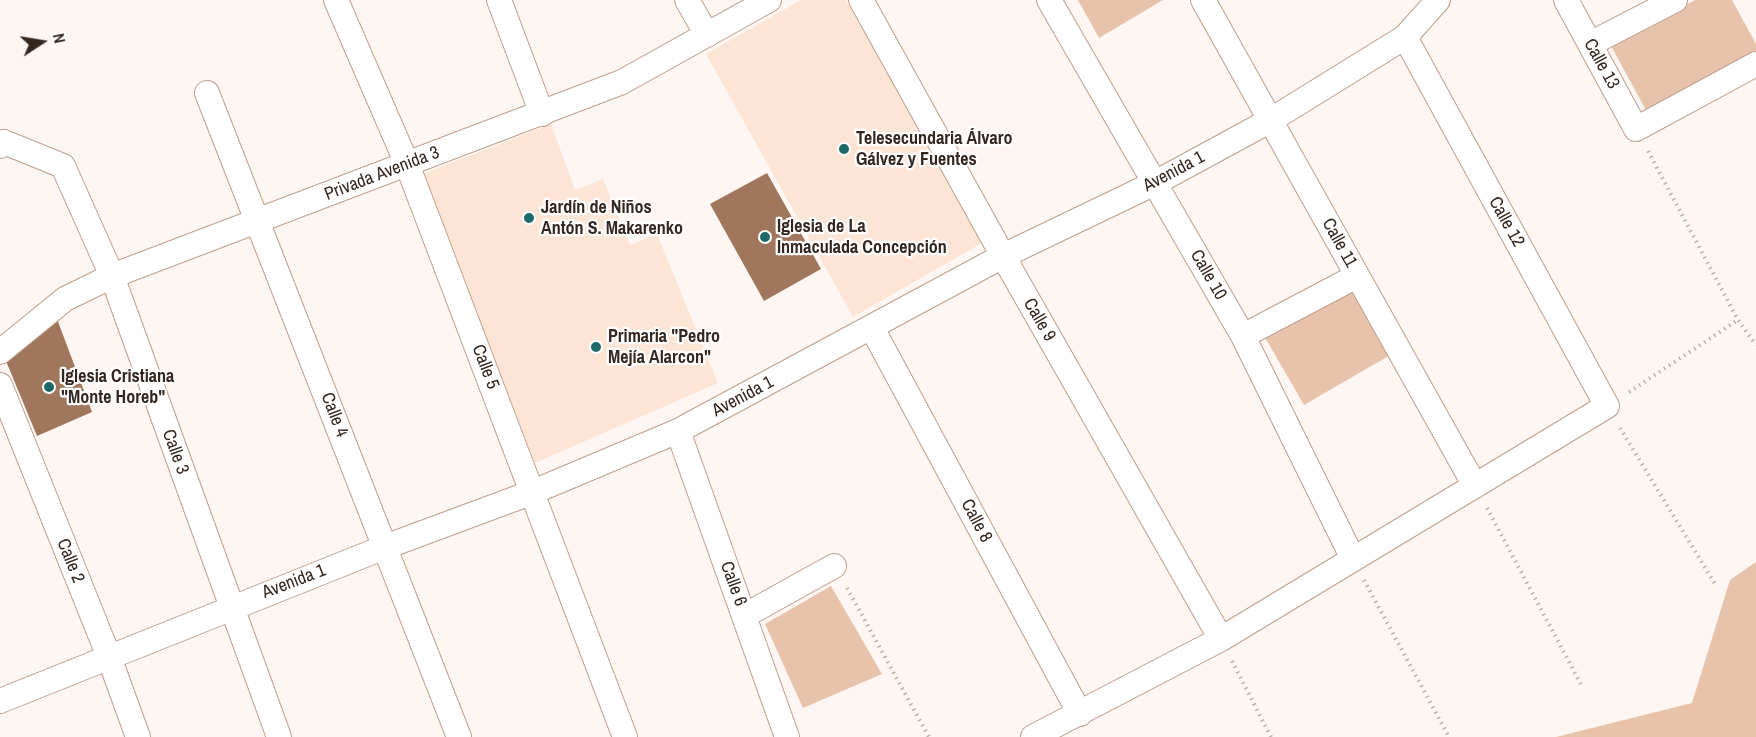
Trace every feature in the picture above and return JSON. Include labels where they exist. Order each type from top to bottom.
[{"type":"street","name":"Calle 5","points":[[336,0],[407,164],[625,737]]},
{"type":"street","points":[[499,0],[542,114]]},
{"type":"street","points":[[687,0],[707,35]]},
{"type":"street","name":"Privada Avenida 3","points":[[0,352],[65,299],[112,276],[622,82],[769,0]]},
{"type":"street","name":"Calle 9","points":[[861,0],[1003,256],[1221,639]]},
{"type":"street","name":"Calle 10","points":[[1049,0],[1243,336],[1353,559]]},
{"type":"street","name":"Calle 11","points":[[1203,0],[1475,486]]},
{"type":"street","name":"Avenida 1","points":[[0,702],[385,547],[533,492],[678,431],[1003,256],[1155,183],[1271,120],[1405,37],[1438,0]]},
{"type":"street","name":"Calle 13","points":[[1566,0],[1636,129]]},
{"type":"street","points":[[1590,44],[1675,0]]},
{"type":"street","name":"Calle 12","points":[[1405,37],[1607,406]]},
{"type":"street","points":[[1636,129],[1756,63]]},
{"type":"street","name":"Calle 4","points":[[207,93],[459,737]]},
{"type":"street","name":"Calle 3","points":[[0,146],[4,142],[63,166],[112,276],[279,737]]},
{"type":"street","points":[[1243,336],[1357,276]]},
{"type":"street","name":"Calle 8","points":[[872,328],[1080,714]]},
{"type":"street","name":"Calle 2","points":[[0,385],[109,657],[138,737]]},
{"type":"street","points":[[1034,737],[1221,639],[1607,406]]},
{"type":"street","name":"Calle 6","points":[[678,431],[787,737]]},
{"type":"street","points":[[744,616],[834,566]]},
{"type":"path","points":[[1636,129],[1738,320],[1756,345]]},
{"type":"path","points":[[1714,584],[1607,406],[1738,320]]},
{"type":"path","points":[[1475,486],[1583,688]]},
{"type":"path","points":[[1353,559],[1449,737]]},
{"type":"path","points":[[834,566],[929,737]]},
{"type":"path","points":[[1221,639],[1271,737]]},
{"type":"shaded area","name":"Telesecundaria Álvaro Gálvez y Fuentes","points":[[801,0],[846,0],[982,243],[853,317],[706,54]]},
{"type":"shaded area","points":[[1078,0],[1163,0],[1099,38]]},
{"type":"shaded area","points":[[1695,0],[1732,0],[1756,44],[1756,52],[1647,112],[1611,46]]},
{"type":"shaded area","points":[[551,124],[575,190],[603,179],[630,245],[657,234],[718,383],[535,463],[423,174]]},
{"type":"shaded area","points":[[1351,283],[1392,354],[1304,405],[1263,334]]},
{"type":"shaded area","points":[[1756,562],[1756,737],[1556,737],[1692,703],[1730,580]]},
{"type":"shaded area","points":[[831,586],[882,674],[803,708],[765,624]]},
{"type":"building","name":"Iglesia de La Inmaculada Concepción","points":[[767,173],[821,269],[764,301],[710,204]]},
{"type":"building","name":"Iglesia Cristiana \"Monte Horeb\"","points":[[57,319],[92,412],[37,436],[6,361]]},
{"type":"place","name":"Telesecundaria Álvaro Gálvez y Fuentes","points":[[844,149]]},
{"type":"place","name":"Jardín de Niños Antón S. Makarenko","points":[[529,218]]},
{"type":"place","name":"Iglesia de La Inmaculada Concepción","points":[[765,237]]},
{"type":"place","name":"Primaria \"Pedro Mejía Alarcon\"","points":[[596,347]]},
{"type":"place","name":"Iglesia Cristiana \"Monte Horeb\"","points":[[49,387]]}]
